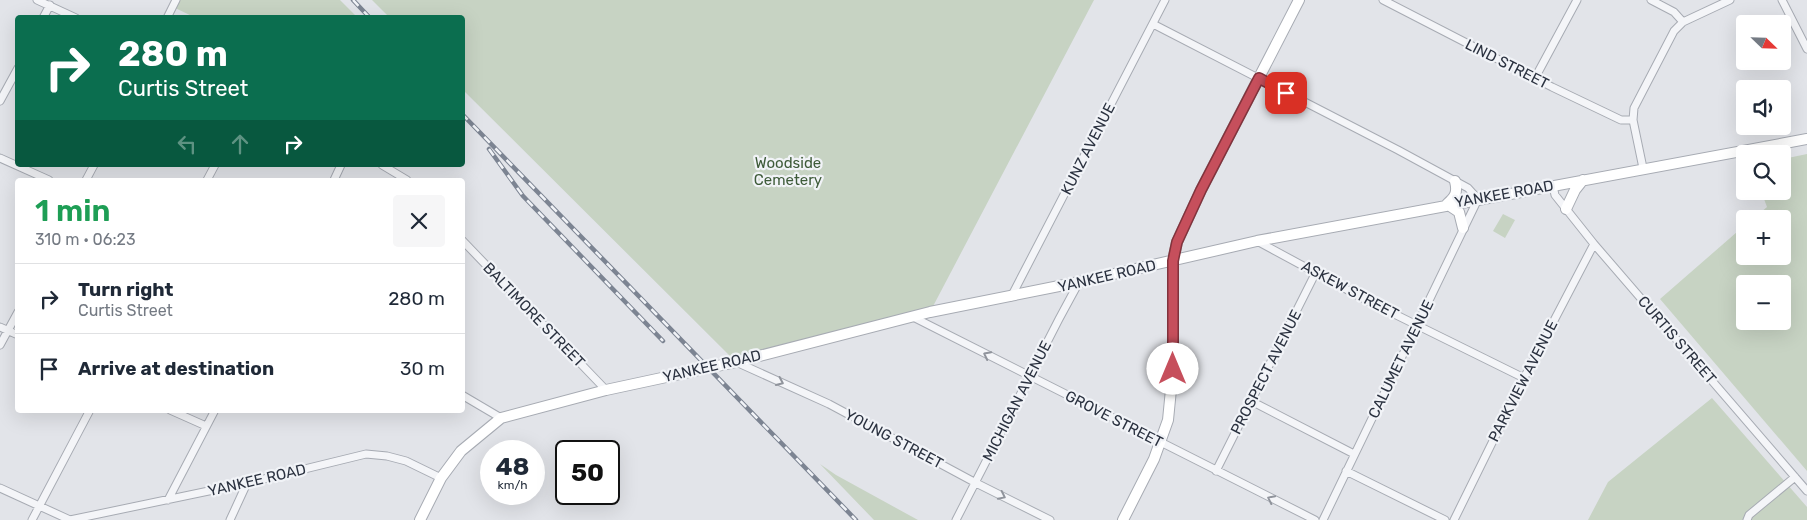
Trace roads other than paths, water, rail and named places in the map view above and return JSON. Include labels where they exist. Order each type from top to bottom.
[{"type":"street","points":[[37,0],[70,15]]},
{"type":"street","points":[[168,15],[176,0]]},
{"type":"street","name":"KUNZ AVENUE","points":[[1011,297],[1165,0]]},
{"type":"street","points":[[1123,520],[1162,442],[1168,420],[1172,387],[1173,261],[1177,242],[1201,190],[1299,0]]},
{"type":"street","name":"LIND STREET","points":[[1383,0],[1621,120],[1633,120]]},
{"type":"street","points":[[1535,78],[1577,0]]},
{"type":"street","points":[[1651,0],[1674,12],[1683,22]]},
{"type":"street","points":[[1642,168],[1633,120],[1634,108],[1674,31],[1683,22],[1730,0]]},
{"type":"street","points":[[1782,0],[1807,49]]},
{"type":"street","points":[[46,15],[50,6]]},
{"type":"street","points":[[1152,24],[1398,150],[1468,188],[1478,199]]},
{"type":"street","points":[[0,101],[15,74]]},
{"type":"street","name":"YANKEE ROAD","points":[[500,418],[606,390],[736,362],[930,312],[1011,297],[1256,241],[1447,204],[1807,139]]},
{"type":"street","points":[[0,158],[15,165]]},
{"type":"street","points":[[20,167],[44,178]]},
{"type":"street","points":[[385,167],[404,178]]},
{"type":"street","points":[[1566,210],[1575,190],[1583,180]]},
{"type":"street","points":[[1455,181],[1457,189],[1455,196],[1447,204],[1459,212],[1463,228]]},
{"type":"street","name":"CURTIS STREET","points":[[1553,186],[1555,195],[1594,244],[1807,490]]},
{"type":"street","name":"CALUMET AVENUE","points":[[1323,520],[1478,199]]},
{"type":"street","name":"ASKEW STREET","points":[[1256,241],[1417,325],[1524,378]]},
{"type":"street","name":"BALTIMORE STREET","points":[[465,243],[606,390]]},
{"type":"street","name":"PARKVIEW AVENUE","points":[[1454,520],[1524,378],[1594,244]]},
{"type":"street","name":"PROSPECT AVENUE","points":[[1216,471],[1316,272]]},
{"type":"street","name":"MICHIGAN AVENUE","points":[[956,520],[1079,282]]},
{"type":"street","points":[[0,345],[15,317]]},
{"type":"street","name":"GROVE STREET","points":[[913,317],[1162,442],[1300,517],[1315,520]]},
{"type":"street","points":[[0,327],[15,334]]},
{"type":"street","name":"YOUNG STREET","points":[[736,362],[829,404],[976,483],[1050,520]]},
{"type":"street","points":[[420,520],[441,478],[461,452],[500,418],[465,397]]},
{"type":"street","points":[[1252,401],[1354,454]]},
{"type":"street","points":[[32,520],[88,413]]},
{"type":"street","points":[[177,413],[206,426]]},
{"type":"street","points":[[168,500],[213,413]]},
{"type":"street","name":"YANKEE ROAD","points":[[70,520],[247,483],[366,454],[388,456],[406,461],[441,478]]},
{"type":"street","points":[[1346,471],[1445,520]]},
{"type":"street","points":[[1747,520],[1749,516],[1795,477]]},
{"type":"street","points":[[230,520],[247,483]]},
{"type":"street","points":[[0,488],[70,520]]},
{"type":"railway","points":[[353,0],[367,15]]},
{"type":"railway","points":[[465,117],[856,520]]},
{"type":"railway","points":[[489,149],[523,196],[663,341]]},
{"type":"park label","name":"Woodside Cemetery","points":[[788,172]]}]
